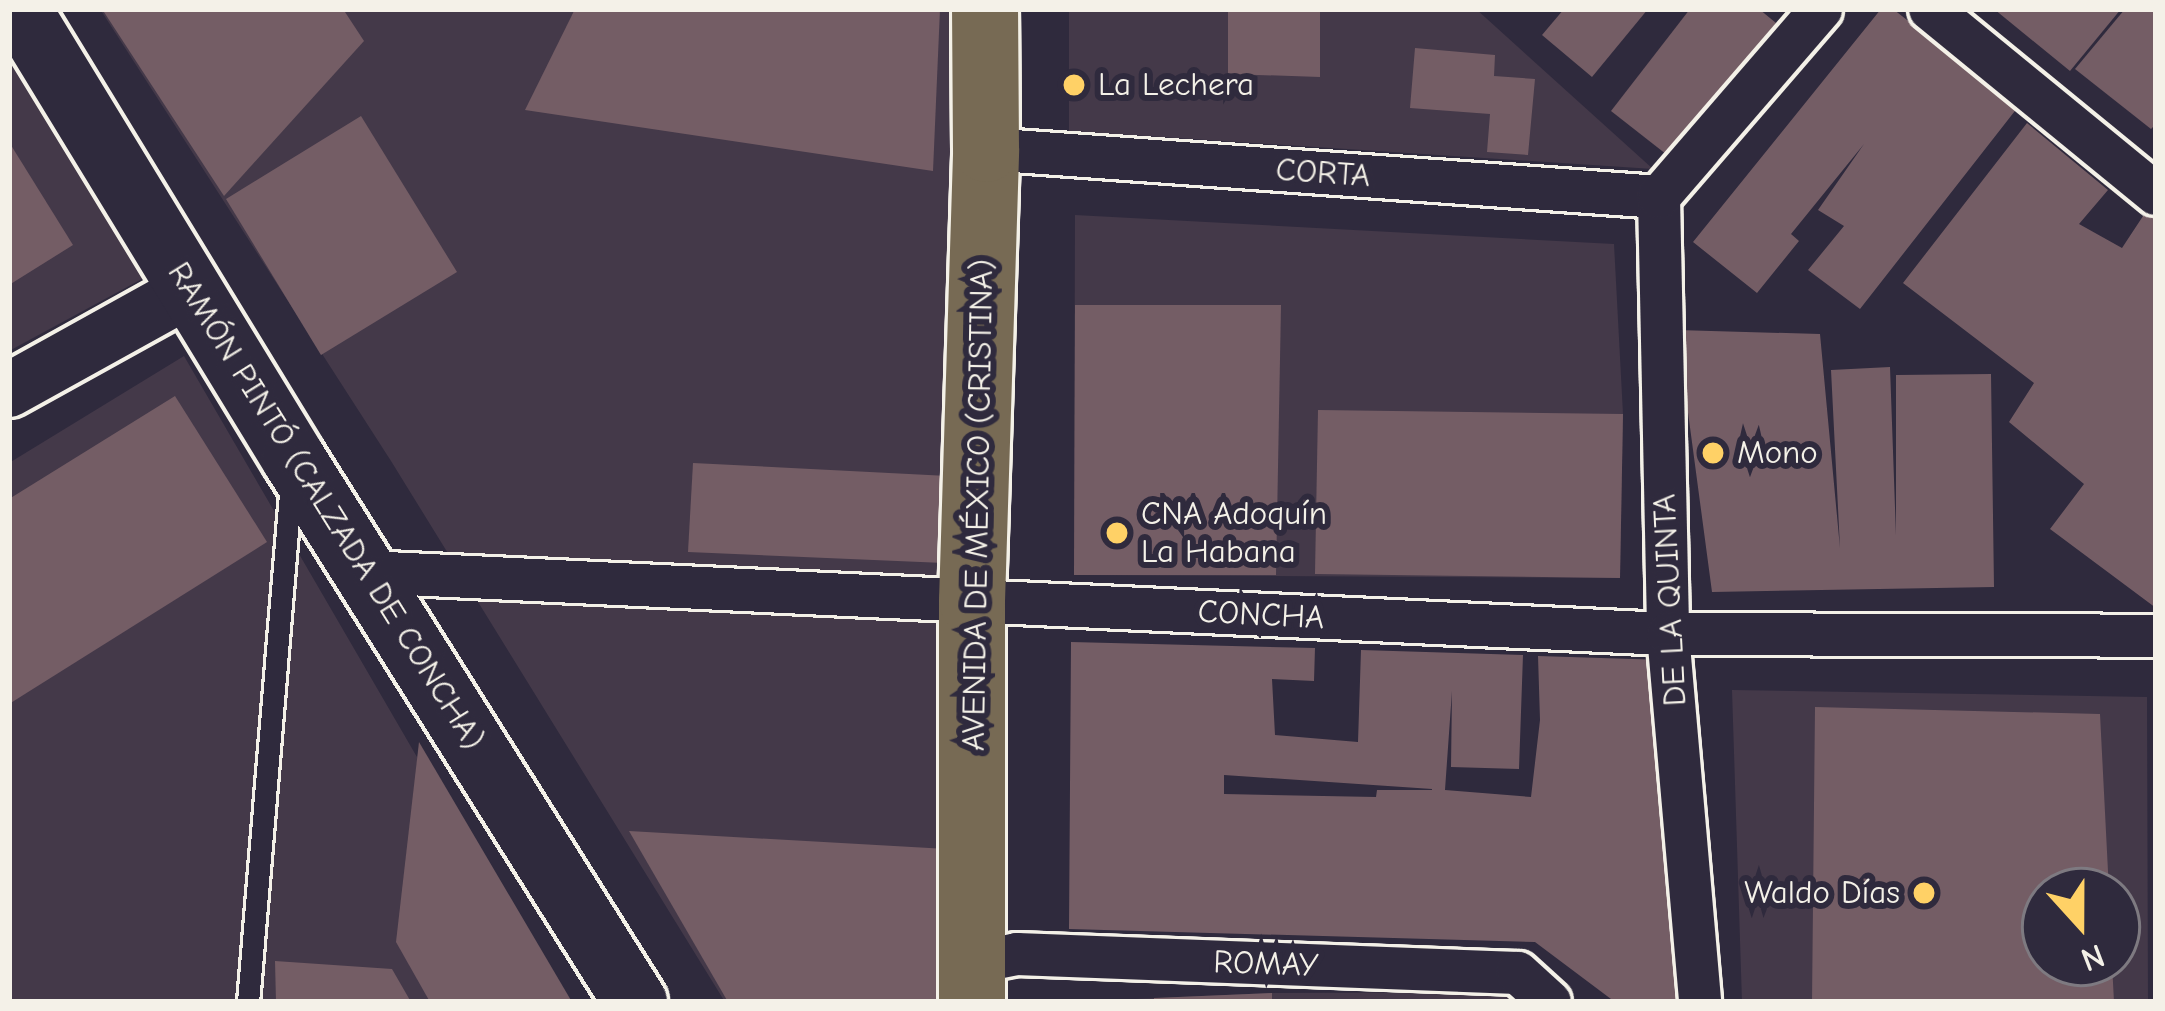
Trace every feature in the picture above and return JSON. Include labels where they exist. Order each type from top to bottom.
[{"type":"main road","name":"RAMÓN PINTÓ (CALZADA DE CONCHA)","points":[[19,9],[292,458],[635,1002]]},
{"type":"main road","name":"AVENIDA DE MÉXICO (CRISTINA)","points":[[985,9],[1004,150]]},
{"type":"main road","name":"AVENIDA DE MÉXICO (CRISTINA)","points":[[995,980],[994,603],[1004,150],[1024,9]]},
{"type":"street","points":[[1659,197],[1821,9]]},
{"type":"street","points":[[1930,9],[2156,194]]},
{"type":"street","name":"CORTA","points":[[1004,150],[1659,197]]},
{"type":"street","name":"DE LA QUINTA","points":[[1659,197],[1668,634],[1700,1002]]},
{"type":"street","points":[[9,390],[191,289]]},
{"type":"street","name":"CONCHA","points":[[366,572],[1668,634],[2156,636]]},
{"type":"street","name":"ROMAY","points":[[995,980],[1518,973],[1550,1002]]},
{"type":"lane","points":[[248,1002],[292,458]]},
{"type":"shaded area","points":[[100,9],[957,9],[945,1002],[725,1002],[391,461]]},
{"type":"shaded area","points":[[1069,9],[1476,9],[1653,169],[1069,131]]},
{"type":"shaded area","points":[[9,53],[153,273],[9,351]]},
{"type":"shaded area","points":[[1075,215],[1614,244],[1623,414],[1620,578],[1074,575]]},
{"type":"shaded area","points":[[184,356],[563,1002],[9,1002],[9,463]]},
{"type":"shaded area","points":[[1732,690],[2147,697],[2148,1002],[1742,1002]]},
{"type":"shaded area","points":[[1518,992],[1528,1002],[1066,1002],[1272,993]]},
{"type":"building","points":[[102,9],[343,9],[364,41],[224,196]]},
{"type":"building","points":[[575,9],[940,9],[933,171],[525,110]]},
{"type":"building","points":[[1228,9],[1320,9],[1320,77],[1228,74]]},
{"type":"building","points":[[1564,9],[1648,9],[1592,77],[1542,35]]},
{"type":"building","points":[[1690,9],[1759,9],[1776,23],[1671,158],[1611,111]]},
{"type":"building","points":[[1881,9],[1893,9],[2018,107],[1860,309],[1808,270],[1844,226],[1818,210],[1864,144],[1791,234],[1799,241],[1757,293],[1693,242]]},
{"type":"building","points":[[1994,9],[2121,9],[2070,71]]},
{"type":"building","points":[[2125,9],[2156,9],[2156,124],[2151,129],[2075,69]]},
{"type":"building","points":[[1415,48],[1495,55],[1494,76],[1535,79],[1528,155],[1487,152],[1490,114],[1410,108]]},
{"type":"building","points":[[361,116],[457,272],[321,355],[226,199]]},
{"type":"building","points":[[2027,123],[2108,190],[2079,224],[2122,248],[2147,210],[2156,217],[2156,608],[2050,529],[2084,484],[2009,422],[2034,383],[1903,283]]},
{"type":"building","points":[[9,142],[73,245],[9,285]]},
{"type":"building","points":[[1075,305],[1281,305],[1276,575],[1074,575]]},
{"type":"building","points":[[1677,330],[1820,334],[1840,548],[1831,370],[1890,367],[1896,535],[1896,375],[1991,374],[1994,587],[1712,592]]},
{"type":"building","points":[[175,396],[267,542],[9,704],[9,499]]},
{"type":"building","points":[[1318,410],[1623,414],[1620,578],[1315,574]]},
{"type":"building","points":[[693,463],[948,476],[944,563],[688,552]]},
{"type":"building","points":[[1071,642],[1315,648],[1314,681],[1272,679],[1275,735],[1358,742],[1361,650],[1523,655],[1519,769],[1451,767],[1452,691],[1445,790],[1531,797],[1540,720],[1538,656],[1664,660],[1680,1002],[1615,1002],[1535,942],[1069,929]],"holes":[[[1224,775],[1432,789],[1377,790],[1376,797],[1224,794]]]},
{"type":"building","points":[[1815,707],[2100,714],[2108,867],[2021,867],[2021,987],[2113,987],[2114,1002],[1812,1002]]},
{"type":"building","points":[[419,742],[572,1002],[430,1002],[396,942]]},
{"type":"building","points":[[629,831],[947,849],[945,1002],[728,1002]]},
{"type":"building","points":[[275,961],[392,969],[411,1002],[276,1002]]},
{"type":"building","points":[[1272,993],[1272,1002],[1154,1002],[1154,998]]},
{"type":"place","name":"La Lechera","points":[[1074,85]]},
{"type":"place","name":"Mono","points":[[1713,453]]},
{"type":"place","name":"CNA Adoquín La Habana","points":[[1117,533]]},
{"type":"place","name":"Waldo Días","points":[[1924,893]]}]
